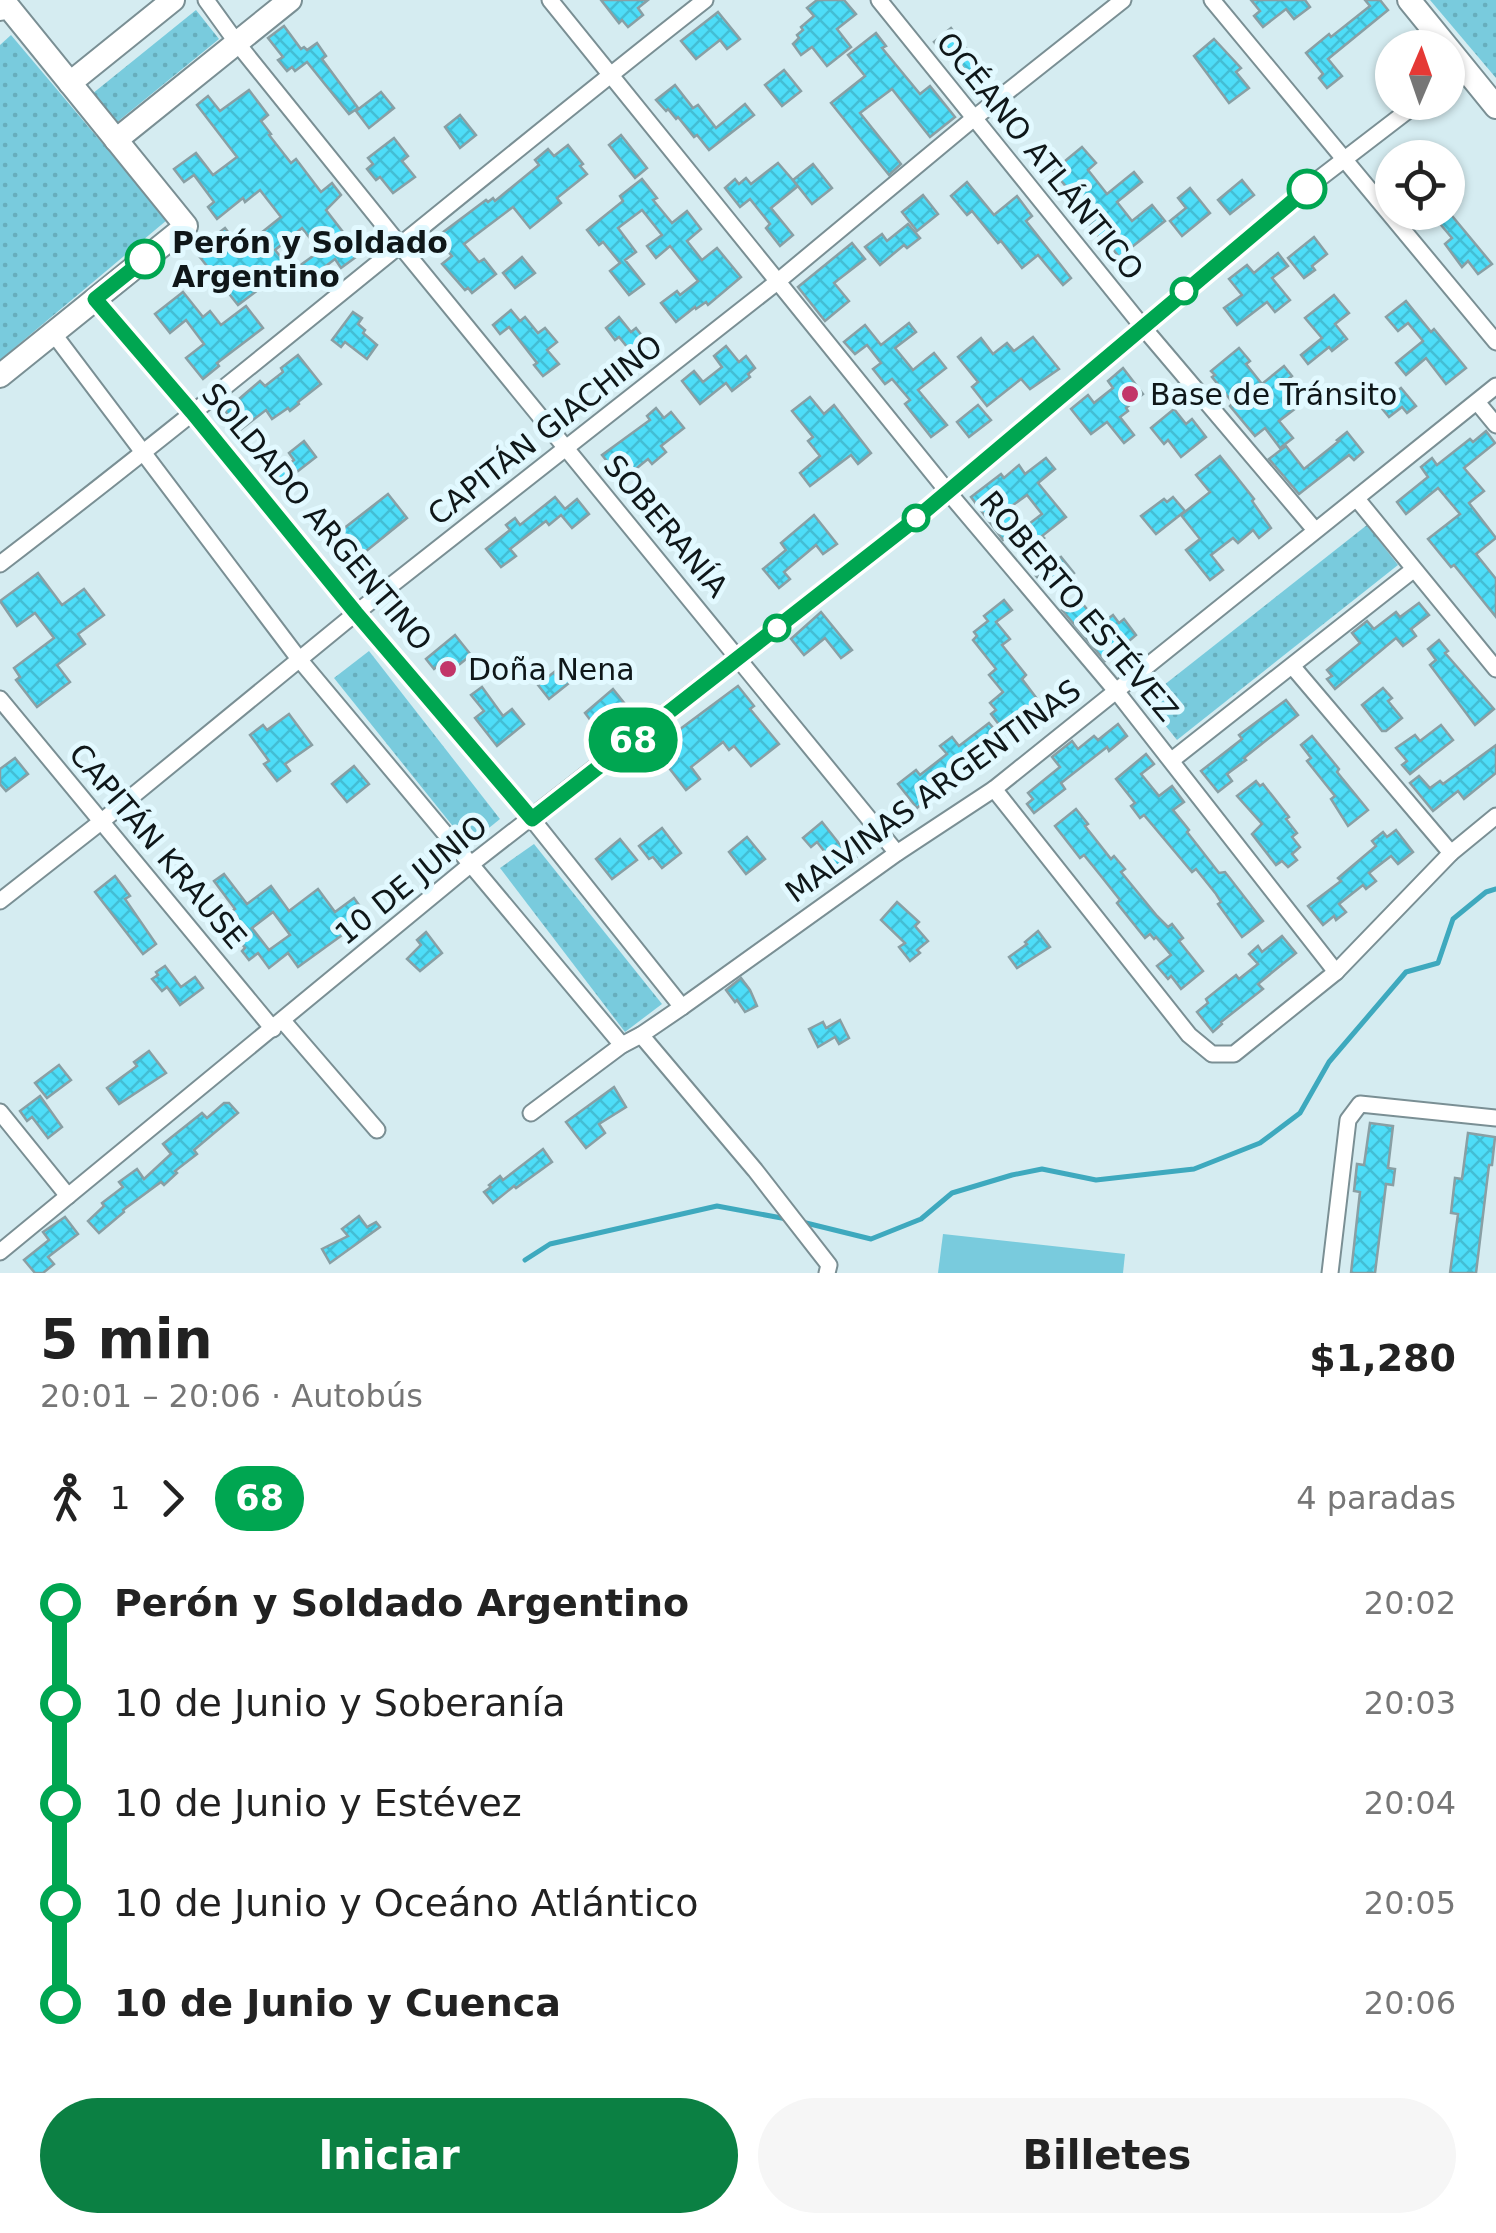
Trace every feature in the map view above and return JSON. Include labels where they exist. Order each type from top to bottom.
[{"type":"main road","points":[[70,83],[173,0]]},
{"type":"main road","points":[[116,140],[290,0]]},
{"type":"main road","points":[[1409,0],[1428,30]]},
{"type":"main road","points":[[0,376],[186,226],[3,6]]},
{"type":"main road","points":[[1465,81],[1496,107]]},
{"type":"street","name":"SOBERANÍA","points":[[206,0],[399,244],[897,853]]},
{"type":"street","name":"ROBERTO ESTÉVEZ","points":[[550,0],[948,492],[1172,760],[1336,972]]},
{"type":"street","points":[[0,564],[144,454],[705,0]]},
{"type":"street","name":"OCÉANO ATLÁNTICO","points":[[880,0],[1142,326],[1314,530]]},
{"type":"street","name":"CAPITÁN GIACHINO","points":[[0,901],[356,613],[777,282],[1123,0]]},
{"type":"street","points":[[1212,0],[1496,342]]},
{"type":"street","name":"10 DE JUNIO","points":[[0,1252],[470,865],[948,492],[1308,188],[1396,120]]},
{"type":"street","name":"SOLDADO ARGENTINO","points":[[95,299],[532,819],[682,1006]]},
{"type":"street","points":[[53,333],[299,659],[622,1045]]},
{"type":"street","name":"MALVINAS ARGENTINAS","points":[[531,1113],[622,1045],[994,789],[1496,386]]},
{"type":"street","points":[[1477,402],[1496,424]]},
{"type":"street","points":[[1356,499],[1496,669]]},
{"type":"street","points":[[1172,760],[1413,570]]},
{"type":"street","points":[[1292,667],[1451,854]]},
{"type":"street","name":"CAPITÁN KRAUSE","points":[[0,698],[278,1025],[377,1130]]},
{"type":"street","points":[[994,789],[1189,1035],[1212,1054],[1234,1054],[1336,972],[1451,854],[1496,816]]},
{"type":"street","points":[[641,1035],[756,1170],[828,1265],[828,1273]]},
{"type":"street","points":[[1330,1273],[1348,1120],[1360,1104],[1496,1118]]},
{"type":"street","points":[[0,1112],[68,1196]]},
{"type":"shaded area","points":[[1430,0],[1496,0],[1496,78],[1465,41],[1465,30],[1455,30]]},
{"type":"shaded area","points":[[196,10],[219,39],[116,123],[92,94]]},
{"type":"shaded area","points":[[11,35],[167,220],[0,360],[0,45]]},
{"type":"shaded area","points":[[1367,525],[1398,565],[1177,740],[1145,700]]},
{"type":"shaded area","points":[[369,651],[500,819],[468,845],[334,678]]},
{"type":"shaded area","points":[[534,844],[662,1004],[625,1032],[500,868]]},
{"type":"shaded area","points":[[943,1234],[1125,1254],[1123,1273],[938,1273]]},
{"type":"building","points":[[601,0],[648,0],[638,8],[643,15],[628,27],[622,20],[619,23]]},
{"type":"building","points":[[817,0],[844,0],[856,14],[837,29],[851,47],[827,66],[812,47],[801,55],[793,44],[803,30],[801,27],[814,16],[807,8]]},
{"type":"building","points":[[1251,0],[1305,0],[1310,7],[1294,19],[1286,9],[1263,27],[1254,16],[1260,11]]},
{"type":"building","points":[[1365,0],[1380,0],[1388,10],[1328,59],[1342,76],[1327,88],[1319,78],[1323,74],[1306,53],[1370,6]]},
{"type":"building","points":[[718,12],[740,39],[727,49],[720,40],[696,59],[681,41]]},
{"type":"building","points":[[284,26],[301,49],[307,50],[317,43],[326,56],[322,59],[358,108],[349,114],[307,62],[295,71],[292,67],[287,71],[278,60],[283,57],[268,38]]},
{"type":"building","points":[[951,28],[988,77],[978,85],[953,55],[948,59],[934,42]]},
{"type":"building","points":[[876,33],[886,46],[882,48],[920,94],[930,86],[955,117],[930,137],[892,89],[860,113],[901,164],[889,175],[831,103],[865,76],[848,55]]},
{"type":"building","points":[[1214,39],[1241,68],[1236,72],[1249,88],[1229,103],[1194,56]]},
{"type":"building","points":[[784,70],[801,91],[782,106],[765,85]]},
{"type":"building","points":[[675,85],[716,128],[745,104],[754,115],[709,150],[656,100]]},
{"type":"building","points":[[249,90],[268,115],[261,121],[269,135],[291,163],[296,159],[321,192],[332,183],[341,195],[326,210],[360,254],[341,268],[335,259],[296,285],[288,274],[320,251],[302,228],[275,250],[291,270],[238,305],[195,251],[225,228],[241,249],[281,217],[260,190],[217,219],[208,207],[214,202],[194,175],[184,182],[174,169],[196,153],[213,175],[237,157],[197,105],[208,96],[220,111]]},
{"type":"building","points":[[381,92],[394,108],[369,128],[356,111]]},
{"type":"building","points":[[460,115],[476,135],[460,148],[445,127]]},
{"type":"building","points":[[621,135],[647,168],[635,178],[609,145]]},
{"type":"building","points":[[394,138],[408,156],[402,161],[415,177],[393,193],[367,169],[373,164],[368,158]]},
{"type":"building","points":[[568,145],[587,174],[557,198],[561,203],[530,228],[513,207],[464,244],[496,274],[472,293],[468,288],[465,290],[442,264],[452,256],[442,233],[486,200],[495,201],[539,165],[535,160],[548,149],[554,156]]},
{"type":"building","points":[[1082,147],[1096,163],[1088,170],[1107,194],[1134,172],[1142,182],[1117,202],[1132,221],[1152,205],[1165,221],[1119,257],[1089,224],[1094,220],[1053,171]]},
{"type":"building","points":[[778,163],[798,186],[771,208],[793,235],[780,246],[766,228],[770,224],[750,199],[740,207],[725,188],[735,179],[739,184],[746,178],[751,184]]},
{"type":"building","points":[[813,164],[832,188],[812,204],[793,180]]},
{"type":"building","points":[[642,179],[672,223],[687,211],[701,229],[687,241],[702,260],[717,248],[741,277],[708,305],[706,302],[695,307],[676,322],[661,303],[698,281],[670,246],[656,258],[647,246],[662,235],[642,210],[618,228],[636,252],[625,260],[644,284],[629,295],[610,271],[620,263],[587,230],[623,201],[620,196]]},
{"type":"building","points":[[1242,180],[1254,195],[1230,214],[1218,200]]},
{"type":"building","points":[[967,182],[994,215],[1017,196],[1032,216],[1026,221],[1071,278],[1063,285],[1038,255],[1022,268],[972,211],[967,215],[951,196]]},
{"type":"building","points":[[1190,188],[1210,213],[1182,236],[1170,221],[1186,208],[1178,198]]},
{"type":"building","points":[[923,195],[938,214],[917,231],[902,212]]},
{"type":"building","points":[[908,224],[920,238],[907,248],[904,245],[880,265],[865,247],[882,234],[887,241]]},
{"type":"building","points":[[1445,230],[1464,230],[1492,264],[1478,274],[1468,261],[1462,267],[1445,244],[1452,238]]},
{"type":"building","points":[[1314,237],[1327,254],[1304,278],[1288,258]]},
{"type":"building","points":[[852,243],[865,259],[834,283],[849,301],[825,321],[798,287]]},
{"type":"building","points":[[1278,253],[1288,266],[1272,278],[1290,300],[1275,312],[1267,302],[1237,325],[1224,308],[1242,295],[1229,279],[1247,265],[1254,273]]},
{"type":"building","points":[[522,257],[535,273],[515,288],[503,273]]},
{"type":"building","points":[[183,292],[203,317],[210,311],[221,325],[246,306],[263,328],[217,363],[219,366],[203,379],[186,358],[204,344],[186,320],[170,333],[155,314]]},
{"type":"building","points":[[1334,295],[1349,313],[1335,324],[1347,339],[1308,364],[1301,355],[1322,338],[1305,318]]},
{"type":"building","points":[[1406,301],[1466,368],[1446,384],[1426,358],[1406,375],[1396,363],[1423,341],[1408,323],[1398,331],[1386,317]]},
{"type":"building","points":[[511,310],[520,321],[525,317],[538,333],[545,328],[557,342],[547,350],[559,364],[543,376],[509,327],[500,334],[493,325]]},
{"type":"building","points":[[353,312],[362,318],[358,324],[365,330],[363,333],[377,345],[367,359],[345,342],[341,347],[332,340]]},
{"type":"building","points":[[619,317],[631,332],[636,328],[646,341],[632,353],[606,328]]},
{"type":"building","points":[[909,323],[916,332],[895,348],[913,370],[934,353],[946,368],[918,390],[947,425],[931,437],[905,404],[910,400],[892,379],[885,384],[873,369],[881,363],[867,345],[855,354],[844,342],[865,325],[881,345]]},
{"type":"building","points":[[1033,337],[1059,369],[1030,389],[1021,379],[987,406],[972,387],[978,382],[958,357],[981,338],[993,354],[1007,343],[1014,351]]},
{"type":"building","points":[[726,346],[739,362],[746,356],[755,368],[732,391],[726,383],[700,404],[682,381],[694,371],[703,382],[722,367],[714,356]]},
{"type":"building","points":[[1239,348],[1262,384],[1284,366],[1292,376],[1283,383],[1300,405],[1279,421],[1293,438],[1280,448],[1265,428],[1255,436],[1212,377],[1215,375],[1211,371]]},
{"type":"building","points":[[298,355],[321,384],[290,411],[288,408],[272,419],[266,410],[240,430],[225,411],[260,381],[265,386]]},
{"type":"building","points":[[1123,368],[1143,394],[1120,417],[1134,435],[1124,443],[1107,422],[1091,434],[1071,409],[1088,395],[1094,403],[1113,388],[1108,381]]},
{"type":"building","points":[[1401,388],[1416,406],[1407,413],[1402,407],[1389,417],[1379,405]]},
{"type":"building","points":[[810,397],[824,414],[834,405],[871,453],[858,464],[851,455],[810,486],[800,473],[820,456],[808,441],[813,437],[792,411]]},
{"type":"building","points":[[978,405],[991,420],[969,437],[957,422]]},
{"type":"building","points":[[656,408],[664,418],[671,412],[684,428],[661,446],[666,452],[652,464],[648,459],[622,480],[602,455],[650,420],[647,416]]},
{"type":"building","points":[[1174,409],[1186,424],[1192,419],[1206,437],[1181,457],[1168,440],[1164,444],[1151,428]]},
{"type":"building","points":[[1486,431],[1495,443],[1464,468],[1484,491],[1469,503],[1496,538],[1476,554],[1496,579],[1496,617],[1428,539],[1460,514],[1438,488],[1406,514],[1397,502],[1428,477],[1421,467],[1432,458],[1437,465]]},
{"type":"building","points":[[1347,432],[1363,452],[1354,460],[1349,455],[1299,494],[1269,459],[1286,446],[1304,469]]},
{"type":"building","points":[[304,441],[316,457],[280,485],[273,477],[294,460],[289,453]]},
{"type":"building","points":[[1220,456],[1271,528],[1259,538],[1253,530],[1238,543],[1233,538],[1211,555],[1223,570],[1210,580],[1186,550],[1200,539],[1181,515],[1210,492],[1196,475]]},
{"type":"building","points":[[1046,458],[1055,469],[1038,483],[1066,517],[1040,540],[1056,560],[1061,557],[1074,573],[1059,585],[1046,570],[1037,577],[1021,557],[1027,553],[1013,536],[1042,514],[1027,495],[1006,510],[1020,527],[1003,540],[971,497],[1001,474],[1004,478],[1019,465],[1025,474]]},
{"type":"building","points":[[388,494],[407,518],[349,565],[329,540]]},
{"type":"building","points":[[555,497],[565,509],[577,499],[589,514],[572,528],[561,515],[549,525],[546,521],[510,549],[516,556],[501,567],[486,549],[510,530],[506,525],[515,518],[520,525]]},
{"type":"building","points":[[1173,497],[1185,511],[1156,534],[1141,516]]},
{"type":"building","points":[[814,515],[837,544],[823,554],[816,545],[784,572],[790,579],[779,588],[763,569],[786,550],[781,543]]},
{"type":"building","points":[[38,573],[62,605],[84,589],[104,615],[78,634],[85,644],[57,665],[70,682],[37,707],[16,680],[20,677],[14,668],[54,638],[35,613],[17,626],[0,601]]},
{"type":"building","points":[[1077,597],[1100,625],[1113,615],[1119,623],[1124,619],[1136,635],[1105,661],[1062,610]]},
{"type":"building","points":[[1004,600],[1012,610],[996,622],[1010,639],[1002,645],[1026,675],[1022,679],[1044,708],[1028,720],[1020,710],[1000,726],[991,714],[996,710],[990,703],[1003,692],[989,675],[996,669],[973,640],[977,636],[974,632],[988,621],[984,616]]},
{"type":"building","points":[[1419,603],[1429,615],[1411,629],[1416,636],[1403,646],[1396,638],[1335,689],[1327,679],[1332,676],[1327,670],[1360,643],[1352,633],[1367,621],[1374,629],[1396,612],[1400,617]]},
{"type":"building","points":[[821,612],[852,650],[841,658],[825,638],[804,655],[791,639]]},
{"type":"building","points":[[455,635],[471,655],[455,668],[447,658],[434,669],[426,659]]},
{"type":"building","points":[[1439,640],[1448,651],[1445,653],[1494,709],[1475,725],[1430,665],[1436,660],[1428,649]]},
{"type":"building","points":[[563,665],[574,679],[549,699],[538,685]]},
{"type":"building","points":[[738,686],[754,706],[750,709],[779,744],[751,766],[734,746],[729,750],[723,742],[691,767],[700,779],[686,790],[663,760],[660,763],[647,747],[660,737],[664,741]]},
{"type":"building","points":[[482,687],[503,716],[512,709],[524,724],[497,746],[475,718],[484,711],[471,695]]},
{"type":"building","points":[[1383,688],[1402,718],[1386,731],[1362,705]]},
{"type":"building","points":[[613,689],[629,709],[618,717],[612,710],[594,725],[585,713]]},
{"type":"building","points":[[1286,700],[1298,715],[1227,774],[1232,781],[1218,792],[1201,771],[1242,739],[1239,735]]},
{"type":"building","points":[[289,714],[312,745],[285,764],[290,771],[277,781],[264,764],[269,761],[250,735],[263,725],[267,730]]},
{"type":"building","points":[[989,723],[1000,736],[977,755],[982,761],[964,776],[960,770],[917,808],[898,784],[916,770],[920,775],[947,754],[940,746],[952,737],[959,746]]},
{"type":"building","points":[[1118,724],[1127,736],[1061,783],[1065,789],[1034,813],[1027,804],[1033,799],[1028,793],[1060,767],[1052,757],[1072,741],[1078,749],[1094,736],[1098,740]]},
{"type":"building","points":[[1441,725],[1453,740],[1410,774],[1402,765],[1407,761],[1396,748],[1415,735],[1420,741]]},
{"type":"building","points":[[1312,736],[1368,810],[1348,826],[1331,799],[1335,796],[1307,761],[1311,758],[1301,745]]},
{"type":"building","points":[[1496,745],[1496,773],[1464,799],[1458,791],[1433,811],[1410,783],[1419,776],[1430,788],[1440,781],[1443,784]]},
{"type":"building","points":[[1146,754],[1154,764],[1141,774],[1159,796],[1172,786],[1184,802],[1173,810],[1187,832],[1263,921],[1242,937],[1218,904],[1221,902],[1216,894],[1144,815],[1140,818],[1131,806],[1135,803],[1116,779]]},
{"type":"building","points":[[15,758],[28,774],[6,791],[0,784],[0,769]]},
{"type":"building","points":[[354,766],[369,784],[347,802],[332,784]]},
{"type":"building","points":[[1256,781],[1260,786],[1263,784],[1297,833],[1292,837],[1300,847],[1292,854],[1297,860],[1288,867],[1282,861],[1276,865],[1252,834],[1262,824],[1237,796]]},
{"type":"building","points":[[1076,809],[1088,824],[1085,826],[1111,859],[1114,856],[1125,869],[1121,872],[1157,916],[1168,927],[1172,924],[1183,938],[1179,941],[1203,971],[1181,989],[1157,966],[1171,955],[1156,937],[1150,934],[1145,938],[1101,876],[1084,855],[1080,858],[1055,826]]},
{"type":"building","points":[[822,822],[845,851],[852,845],[860,854],[840,871],[817,842],[811,847],[803,838]]},
{"type":"building","points":[[662,828],[681,853],[662,868],[639,846]]},
{"type":"building","points":[[1396,830],[1413,852],[1398,864],[1391,856],[1369,873],[1376,881],[1366,889],[1363,885],[1339,904],[1346,912],[1323,925],[1308,906],[1341,881],[1338,878],[1376,846],[1372,841],[1383,832],[1387,837]]},
{"type":"building","points":[[747,837],[765,859],[746,874],[729,852]]},
{"type":"building","points":[[620,839],[637,860],[612,879],[596,859]]},
{"type":"building","points":[[224,874],[247,904],[271,886],[289,911],[318,889],[335,912],[354,898],[364,912],[349,923],[352,928],[298,967],[288,953],[269,968],[258,953],[249,960],[242,951],[245,948],[227,924],[237,916],[232,911],[235,909],[214,881]],"holes":[[[273,912],[290,935],[269,950],[252,928]]]},
{"type":"building","points":[[115,876],[130,896],[125,899],[156,944],[143,954],[95,892]]},
{"type":"building","points":[[897,902],[919,922],[915,926],[928,941],[910,961],[899,947],[905,943],[881,920]]},
{"type":"building","points":[[1038,931],[1050,947],[1017,968],[1009,957]]},
{"type":"building","points":[[426,932],[442,953],[420,971],[407,959],[421,945],[417,940]]},
{"type":"building","points":[[1282,936],[1296,953],[1258,984],[1263,989],[1213,1032],[1197,1012],[1208,1003],[1206,999],[1236,975],[1239,979],[1258,964],[1249,954],[1258,946],[1262,952]]},
{"type":"building","points":[[165,966],[181,987],[195,977],[203,988],[180,1005],[167,987],[162,991],[152,979]]},
{"type":"building","points":[[741,978],[757,1006],[745,1012],[726,990]]},
{"type":"building","points":[[840,1020],[849,1038],[839,1044],[835,1037],[818,1047],[809,1029],[823,1022],[826,1028]]},
{"type":"building","points":[[149,1051],[166,1073],[119,1104],[107,1088],[137,1066],[134,1062]]},
{"type":"building","points":[[59,1065],[71,1080],[47,1098],[35,1083]]},
{"type":"building","points":[[614,1087],[626,1107],[599,1124],[605,1133],[586,1148],[566,1122]]},
{"type":"building","points":[[40,1096],[62,1127],[48,1138],[32,1117],[27,1121],[20,1111]]},
{"type":"building","points":[[224,1103],[238,1113],[194,1150],[197,1154],[164,1185],[161,1182],[123,1210],[99,1233],[88,1221],[104,1206],[102,1203],[123,1187],[119,1182],[137,1169],[144,1179],[171,1154],[163,1144],[202,1113],[207,1118]]},
{"type":"building","points":[[1370,1123],[1393,1126],[1388,1168],[1395,1169],[1393,1185],[1386,1184],[1375,1273],[1351,1273],[1360,1192],[1354,1191],[1357,1164],[1364,1165]]},
{"type":"building","points":[[1468,1133],[1495,1137],[1492,1165],[1476,1273],[1450,1273],[1458,1214],[1451,1213],[1455,1178],[1462,1179]]},
{"type":"building","points":[[543,1149],[552,1162],[493,1203],[484,1192],[489,1185],[500,1176],[503,1180]]},
{"type":"building","points":[[359,1216],[367,1227],[376,1222],[380,1227],[330,1263],[322,1249],[348,1236],[342,1229]]},
{"type":"building","points":[[65,1217],[78,1234],[48,1257],[54,1264],[43,1273],[35,1273],[24,1260],[49,1240],[43,1232]]},
{"type":"waterway","points":[[798,1221],[871,1239],[921,1219],[952,1193],[1012,1175],[1042,1169],[1096,1180],[1194,1169],[1260,1143],[1300,1113],[1329,1062],[1406,972],[1438,963],[1453,919],[1486,892],[1496,889]]},
{"type":"waterway","points":[[525,1260],[550,1244],[717,1206],[787,1219]]},
{"type":"bus line","name":"68","points":[[145,259],[95,299],[532,819],[912,522],[1307,189]]},
{"type":"place","name":"Perón y Soldado Argentino","points":[[145,259]]},
{"type":"place","name":"Base de Tránsito","points":[[1130,394]]},
{"type":"place","name":"Doña Nena","points":[[448,669]]}]
